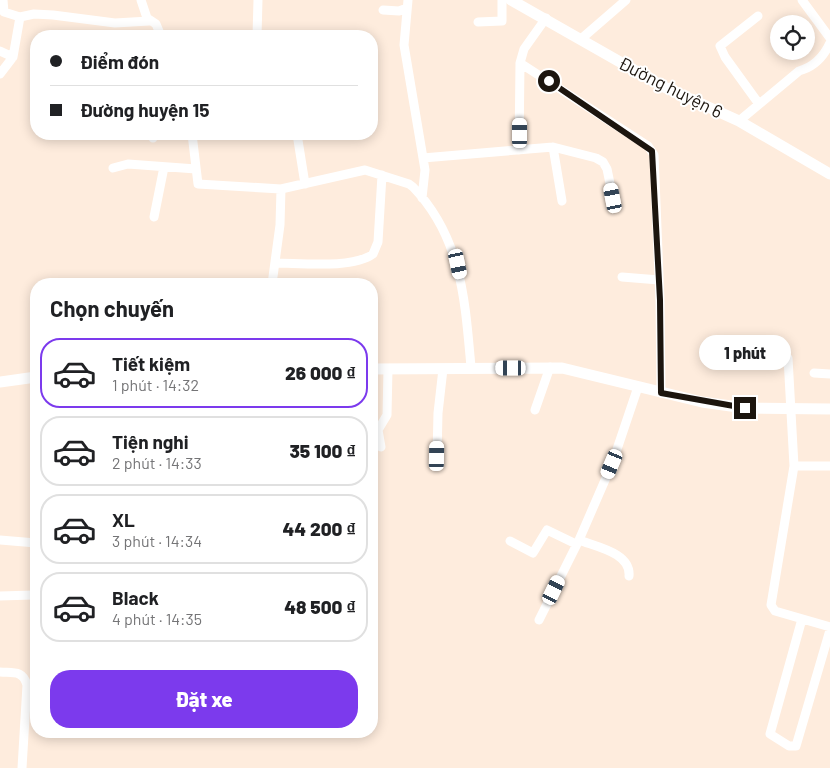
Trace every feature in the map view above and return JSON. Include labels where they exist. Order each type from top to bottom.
[{"type":"street","points":[[3,0],[4,12],[20,17],[34,14],[115,23],[149,21],[156,24],[158,30]]},
{"type":"street","points":[[141,0],[149,21]]},
{"type":"street","points":[[257,30],[258,0]]},
{"type":"street","points":[[478,22],[502,21],[502,0]]},
{"type":"street","name":"Đường huyện 6","points":[[511,0],[546,18],[664,87],[739,121],[830,174]]},
{"type":"street","points":[[581,39],[626,0]]},
{"type":"street","points":[[802,0],[830,38]]},
{"type":"street","points":[[383,10],[399,11],[408,4]]},
{"type":"street","points":[[408,4],[404,45],[423,158],[425,180],[422,198]]},
{"type":"street","points":[[758,16],[720,46],[725,57],[759,104]]},
{"type":"street","points":[[0,74],[13,57],[20,17]]},
{"type":"street","points":[[519,150],[520,63],[524,49],[546,18]]},
{"type":"street","points":[[739,121],[799,71],[808,69],[820,58],[830,42]]},
{"type":"street","points":[[0,51],[13,57]]},
{"type":"street","points":[[520,63],[578,99],[652,151],[659,280],[661,393]]},
{"type":"street","points":[[193,140],[197,182],[200,185],[281,189],[341,177],[356,171],[365,170],[409,184],[422,198],[446,234],[458,264],[465,294],[471,367]]},
{"type":"street","points":[[298,140],[305,184]]},
{"type":"street","points":[[423,158],[553,147],[596,158],[603,162],[607,169],[613,198]]},
{"type":"street","points":[[553,147],[562,201]]},
{"type":"street","points":[[113,168],[128,164],[196,169]]},
{"type":"street","points":[[154,217],[164,167]]},
{"type":"street","points":[[275,263],[331,263],[362,259],[373,254],[378,242],[382,175]]},
{"type":"street","points":[[273,278],[280,225],[281,189]]},
{"type":"street","points":[[622,277],[659,280]]},
{"type":"street","points":[[788,358],[794,466],[771,605],[775,611],[802,619],[830,628],[796,746],[789,746],[770,734],[802,619]]},
{"type":"street","points":[[535,410],[550,367]]},
{"type":"street","points":[[378,369],[550,367],[599,376],[661,393],[745,408],[830,409]]},
{"type":"street","points":[[381,447],[378,430],[387,415],[388,369]]},
{"type":"street","points":[[437,456],[438,413],[443,369]]},
{"type":"street","points":[[814,373],[830,374]]},
{"type":"street","points":[[0,382],[30,378]]},
{"type":"street","points":[[539,620],[578,542],[612,464],[638,387]]},
{"type":"street","points":[[794,466],[830,466]]},
{"type":"street","points":[[510,541],[533,552],[547,530],[624,559],[630,568],[629,576]]},
{"type":"street","points":[[0,540],[30,542]]},
{"type":"street","points":[[0,596],[30,595]]},
{"type":"street","points":[[0,672],[19,673],[23,676],[27,685],[22,768]]},
{"type":"route","points":[[549,81],[648,146],[654,155],[660,300],[661,393],[702,402],[745,408]]}]
